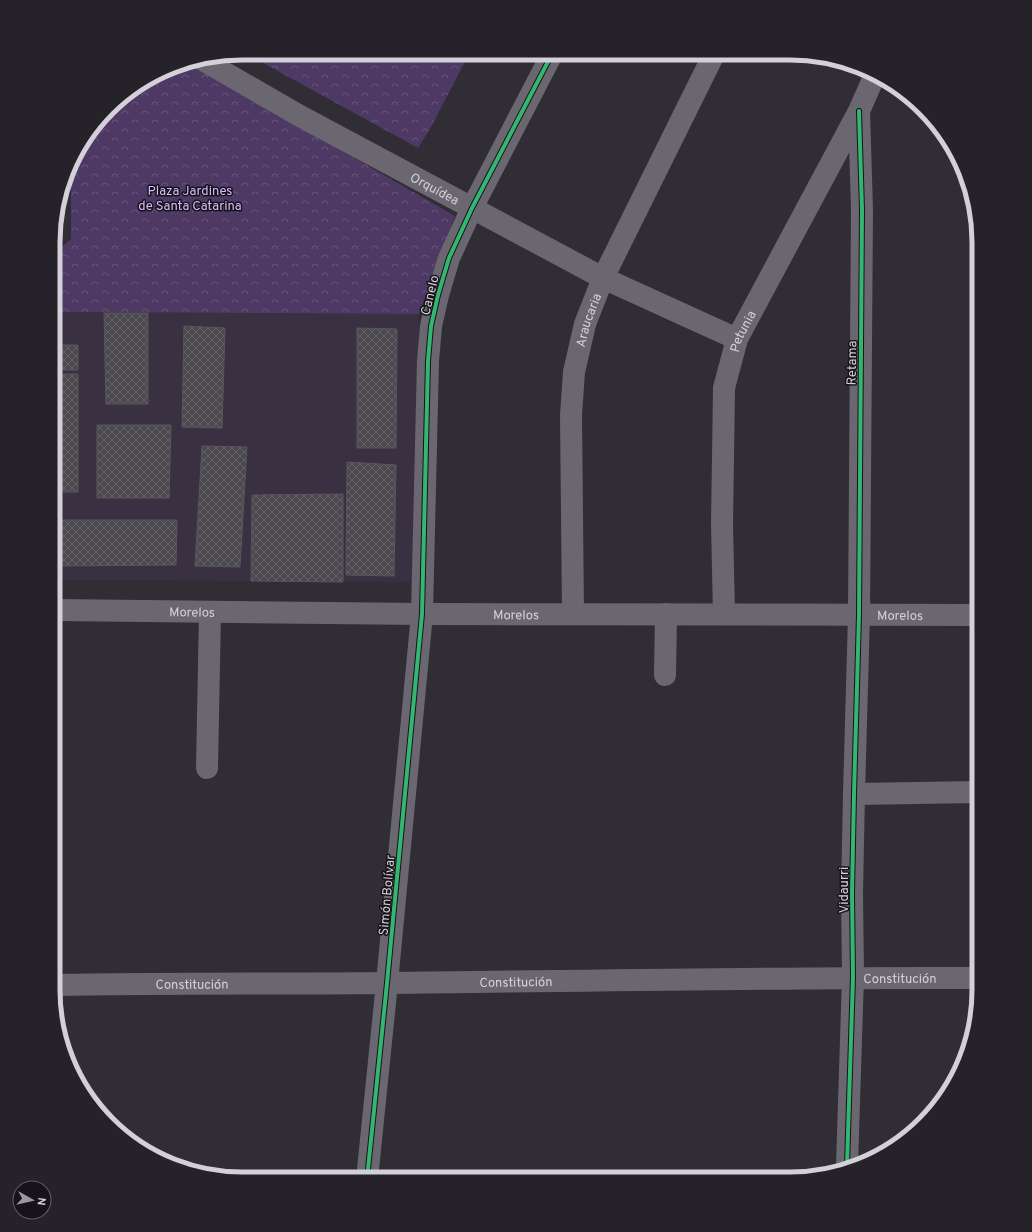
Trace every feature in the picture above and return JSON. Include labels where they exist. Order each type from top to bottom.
[{"type":"street","name":"Canelo","points":[[422,614],[428,361],[431,326],[438,295],[449,258],[472,208],[549,60]]},
{"type":"street","name":"Araucaria","points":[[573,613],[571,415],[574,372],[585,324],[603,278],[711,60]]},
{"type":"street","name":"Orquídea","points":[[209,64],[300,116],[603,278],[737,339]]},
{"type":"street","name":"Petunia","points":[[724,614],[722,517],[724,388],[737,339],[859,112],[873,80]]},
{"type":"street","name":"Retama","points":[[859,112],[862,218],[859,615]]},
{"type":"street","name":"Morelos","points":[[60,610],[422,614],[573,613],[972,615]]},
{"type":"street","points":[[207,768],[210,612]]},
{"type":"street","name":"Simón Bolívar","points":[[368,1172],[422,614]]},
{"type":"street","points":[[665,675],[666,614]]},
{"type":"street","name":"Vidaurri","points":[[847,1162],[853,978],[852,893],[859,615]]},
{"type":"street","points":[[854,794],[972,792]]},
{"type":"street","name":"Constitución","points":[[60,985],[387,983],[620,979],[972,978]]},
{"type":"shaded area","points":[[60,312],[419,314],[415,582],[60,580]]},
{"type":"green space","points":[[258,60],[466,60],[431,127],[418,148]]},
{"type":"green space","name":"Plaza Jardines de Santa Catarina","points":[[195,66],[455,216],[419,314],[60,312],[60,249],[71,239],[71,181],[84,151],[98,131],[122,105],[151,84]]},
{"type":"building","points":[[104,313],[148,313],[148,404],[106,404]]},
{"type":"building","points":[[184,326],[225,328],[222,428],[182,427]]},
{"type":"building","points":[[357,328],[397,329],[396,448],[357,448]]},
{"type":"building","points":[[60,345],[78,345],[78,370],[60,370]]},
{"type":"building","points":[[60,374],[78,374],[78,492],[60,492]]},
{"type":"building","points":[[97,425],[171,425],[169,498],[97,498]]},
{"type":"building","points":[[202,446],[247,447],[240,567],[195,566]]},
{"type":"building","points":[[347,462],[396,465],[394,576],[346,575]]},
{"type":"building","points":[[343,494],[343,582],[251,581],[252,495]]},
{"type":"building","points":[[60,520],[177,520],[176,565],[60,566]]},
{"type":"cycle path","points":[[368,1172],[422,614],[428,361],[431,326],[449,258],[472,208],[549,60]]},
{"type":"cycle path","points":[[847,1162],[853,977],[852,893],[859,615],[862,210],[859,111]]}]
